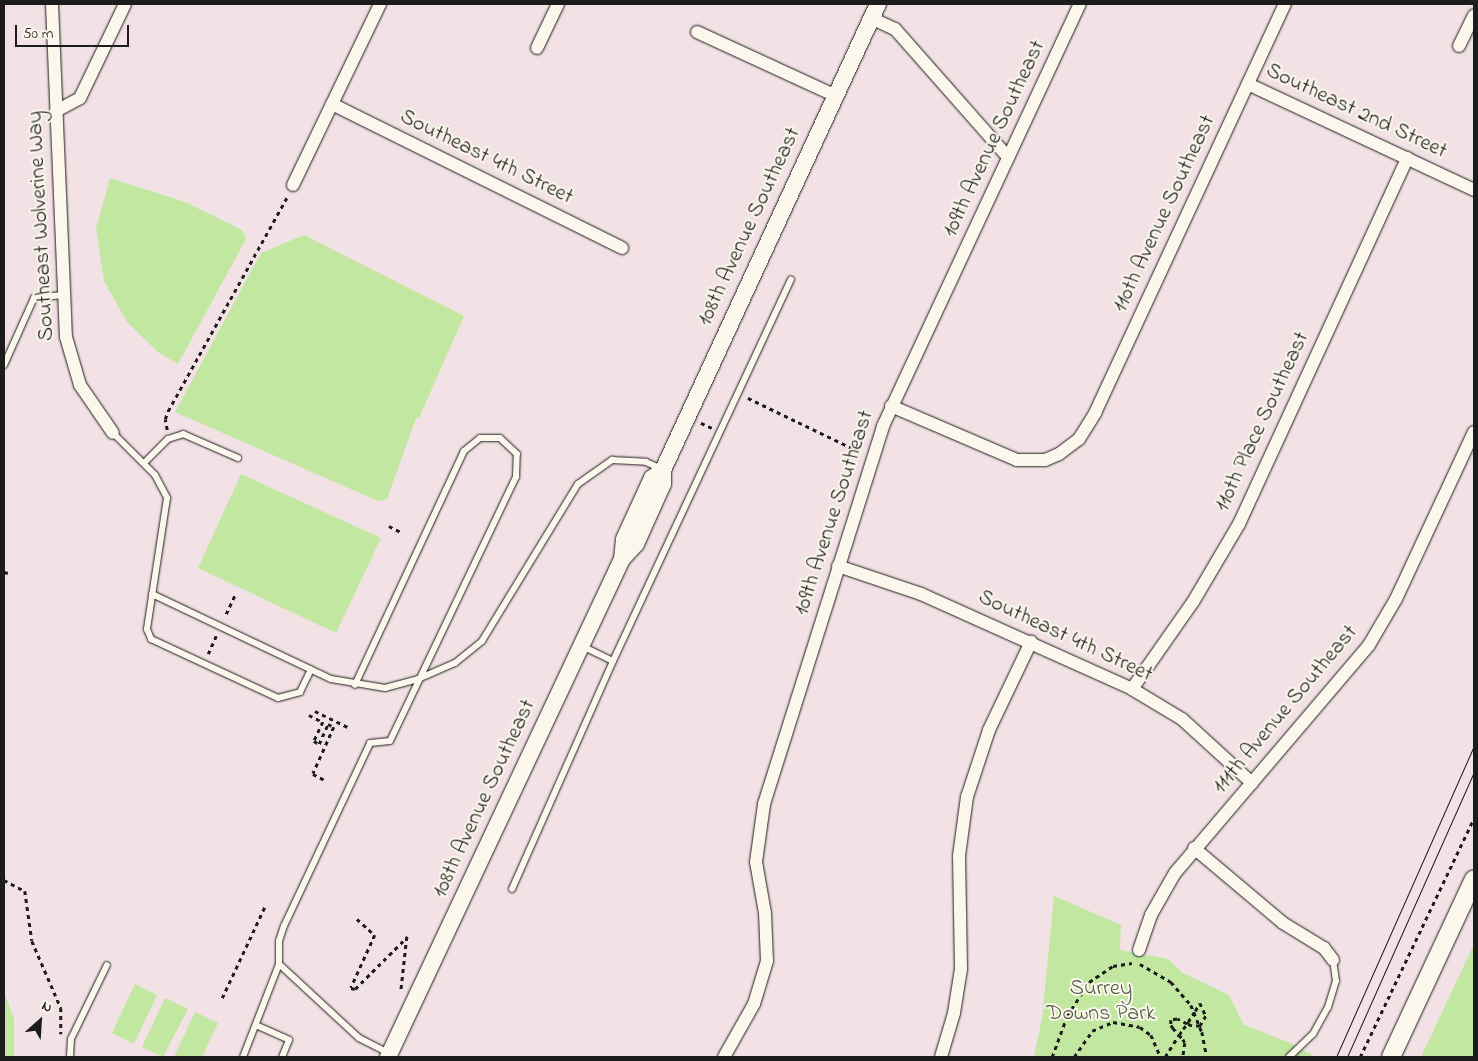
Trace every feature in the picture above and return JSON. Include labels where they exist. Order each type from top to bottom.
[{"type":"main road","points":[[1390,1057],[1474,879]]},
{"type":"street","name":"Southeast Wolverine Way","points":[[52,4],[63,296],[72,365],[94,410],[113,433]]},
{"type":"street","points":[[56,112],[80,98],[125,4]]},
{"type":"street","points":[[293,185],[380,4]]},
{"type":"street","points":[[538,48],[558,4]]},
{"type":"street","name":"109th Avenue Southeast","points":[[724,1057],[754,1004],[767,961],[765,913],[756,862],[760,823],[873,458],[891,406],[1080,4]]},
{"type":"street","name":"110th Avenue Southeast","points":[[891,406],[1017,460],[1052,457],[1080,439],[1096,413],[1285,4]]},
{"type":"street","points":[[875,11],[895,29],[1008,157]]},
{"type":"street","name":"108th Avenue Southeast","points":[[389,1055],[622,559],[624,538],[652,478],[663,470],[875,11]]},
{"type":"street","points":[[1460,46],[1474,15]]},
{"type":"street","points":[[697,32],[836,96]]},
{"type":"street","name":"Southeast 2nd Street","points":[[1248,84],[1474,190]]},
{"type":"street","name":"Southeast 4th Street","points":[[332,104],[622,248]]},
{"type":"street","name":"110th Place Southeast","points":[[1132,689],[1193,602],[1238,524],[1407,158]]},
{"type":"street","name":"111th Avenue Southeast","points":[[1139,950],[1160,896],[1194,848],[1252,784],[1369,645],[1396,599],[1474,432]]},
{"type":"street","name":"Southeast 4th Street","points":[[838,566],[921,594],[1132,689],[1182,719],[1252,784]]},
{"type":"street","points":[[941,1057],[954,1013],[961,969],[959,856],[967,797],[989,730],[1031,642]]},
{"type":"street","points":[[1194,848],[1284,923],[1324,948],[1333,960]]},
{"type":"lane","points":[[512,889],[613,661],[791,280]]},
{"type":"lane","points":[[4,365],[34,298],[63,296]]},
{"type":"lane","points":[[113,433],[155,475],[167,498],[147,630],[152,639],[278,698],[300,692],[311,669]]},
{"type":"lane","points":[[144,463],[168,439],[183,434],[238,458]]},
{"type":"lane","points":[[242,1057],[258,1026],[268,987],[280,964],[279,941],[284,926],[370,743],[390,742],[418,679],[516,477],[516,454],[500,438],[480,438],[464,451],[355,685]]},
{"type":"lane","points":[[152,594],[311,669],[355,685],[385,688],[418,679],[455,662],[482,641],[578,484],[612,460],[646,462],[663,470]]},
{"type":"lane","points":[[581,645],[613,661]]},
{"type":"lane","points":[[1289,1057],[1313,1034],[1328,1007],[1336,981],[1333,960]]},
{"type":"lane","points":[[280,964],[359,1038],[389,1055]]},
{"type":"lane","points":[[70,1057],[71,1039],[107,965]]},
{"type":"lane","points":[[258,1026],[290,1040],[282,1057]]},
{"type":"path","points":[[168,439],[165,419],[168,412],[293,185]]},
{"type":"path","points":[[738,393],[873,458]]},
{"type":"path","points":[[704,418],[701,423],[720,432]]},
{"type":"path","points":[[388,526],[401,532]]},
{"type":"path","points":[[4,572],[8,573]]},
{"type":"path","points":[[226,614],[236,593]]},
{"type":"path","points":[[207,655],[218,631]]},
{"type":"path","points":[[315,711],[350,728]]},
{"type":"path","points":[[308,715],[323,722],[314,741],[319,744],[328,724],[334,727],[312,774],[325,780]]},
{"type":"path","points":[[1360,1057],[1474,818]]},
{"type":"path","points":[[4,880],[25,891],[32,940],[61,1008],[61,1043]]},
{"type":"path","points":[[222,998],[265,906]]},
{"type":"path","points":[[357,918],[375,936],[351,988],[354,989],[410,938],[399,1001]]},
{"type":"path","points":[[1052,1057],[1059,1033],[1075,999],[1089,982],[1113,966],[1138,963],[1171,982],[1195,1011],[1207,1057]]},
{"type":"path","points":[[1074,1057],[1092,1031],[1113,1022],[1140,1027],[1151,1035],[1162,1057],[1180,1035],[1200,1003],[1206,1016],[1200,1026]]},
{"type":"path","points":[[1184,1057],[1186,1047],[1171,1020],[1200,1026]]},
{"type":"green space","points":[[110,178],[185,202],[242,230],[246,239],[178,364],[158,352],[127,322],[104,281],[96,228]]},
{"type":"green space","points":[[304,235],[464,316],[419,418],[416,418],[387,499],[378,501],[175,412],[261,253]]},
{"type":"green space","points":[[241,474],[381,538],[336,633],[198,568]]},
{"type":"green space","name":"Surrey Downs Park","points":[[1054,896],[1121,925],[1120,950],[1168,959],[1183,973],[1229,995],[1244,1025],[1288,1042],[1316,1057],[1034,1057],[1042,1018]]},
{"type":"green space","points":[[1474,944],[1474,1057],[1421,1057]]},
{"type":"green space","points":[[135,984],[157,995],[134,1044],[112,1033]]},
{"type":"green space","points":[[4,992],[14,1019],[14,1057],[4,1057]]},
{"type":"green space","points":[[165,998],[188,1009],[163,1057],[142,1047]]},
{"type":"green space","points":[[195,1012],[218,1023],[202,1057],[174,1057]]},
{"type":"tram line","points":[[1336,1057],[1474,745]]},
{"type":"tram line","points":[[1347,1057],[1474,772]]}]
